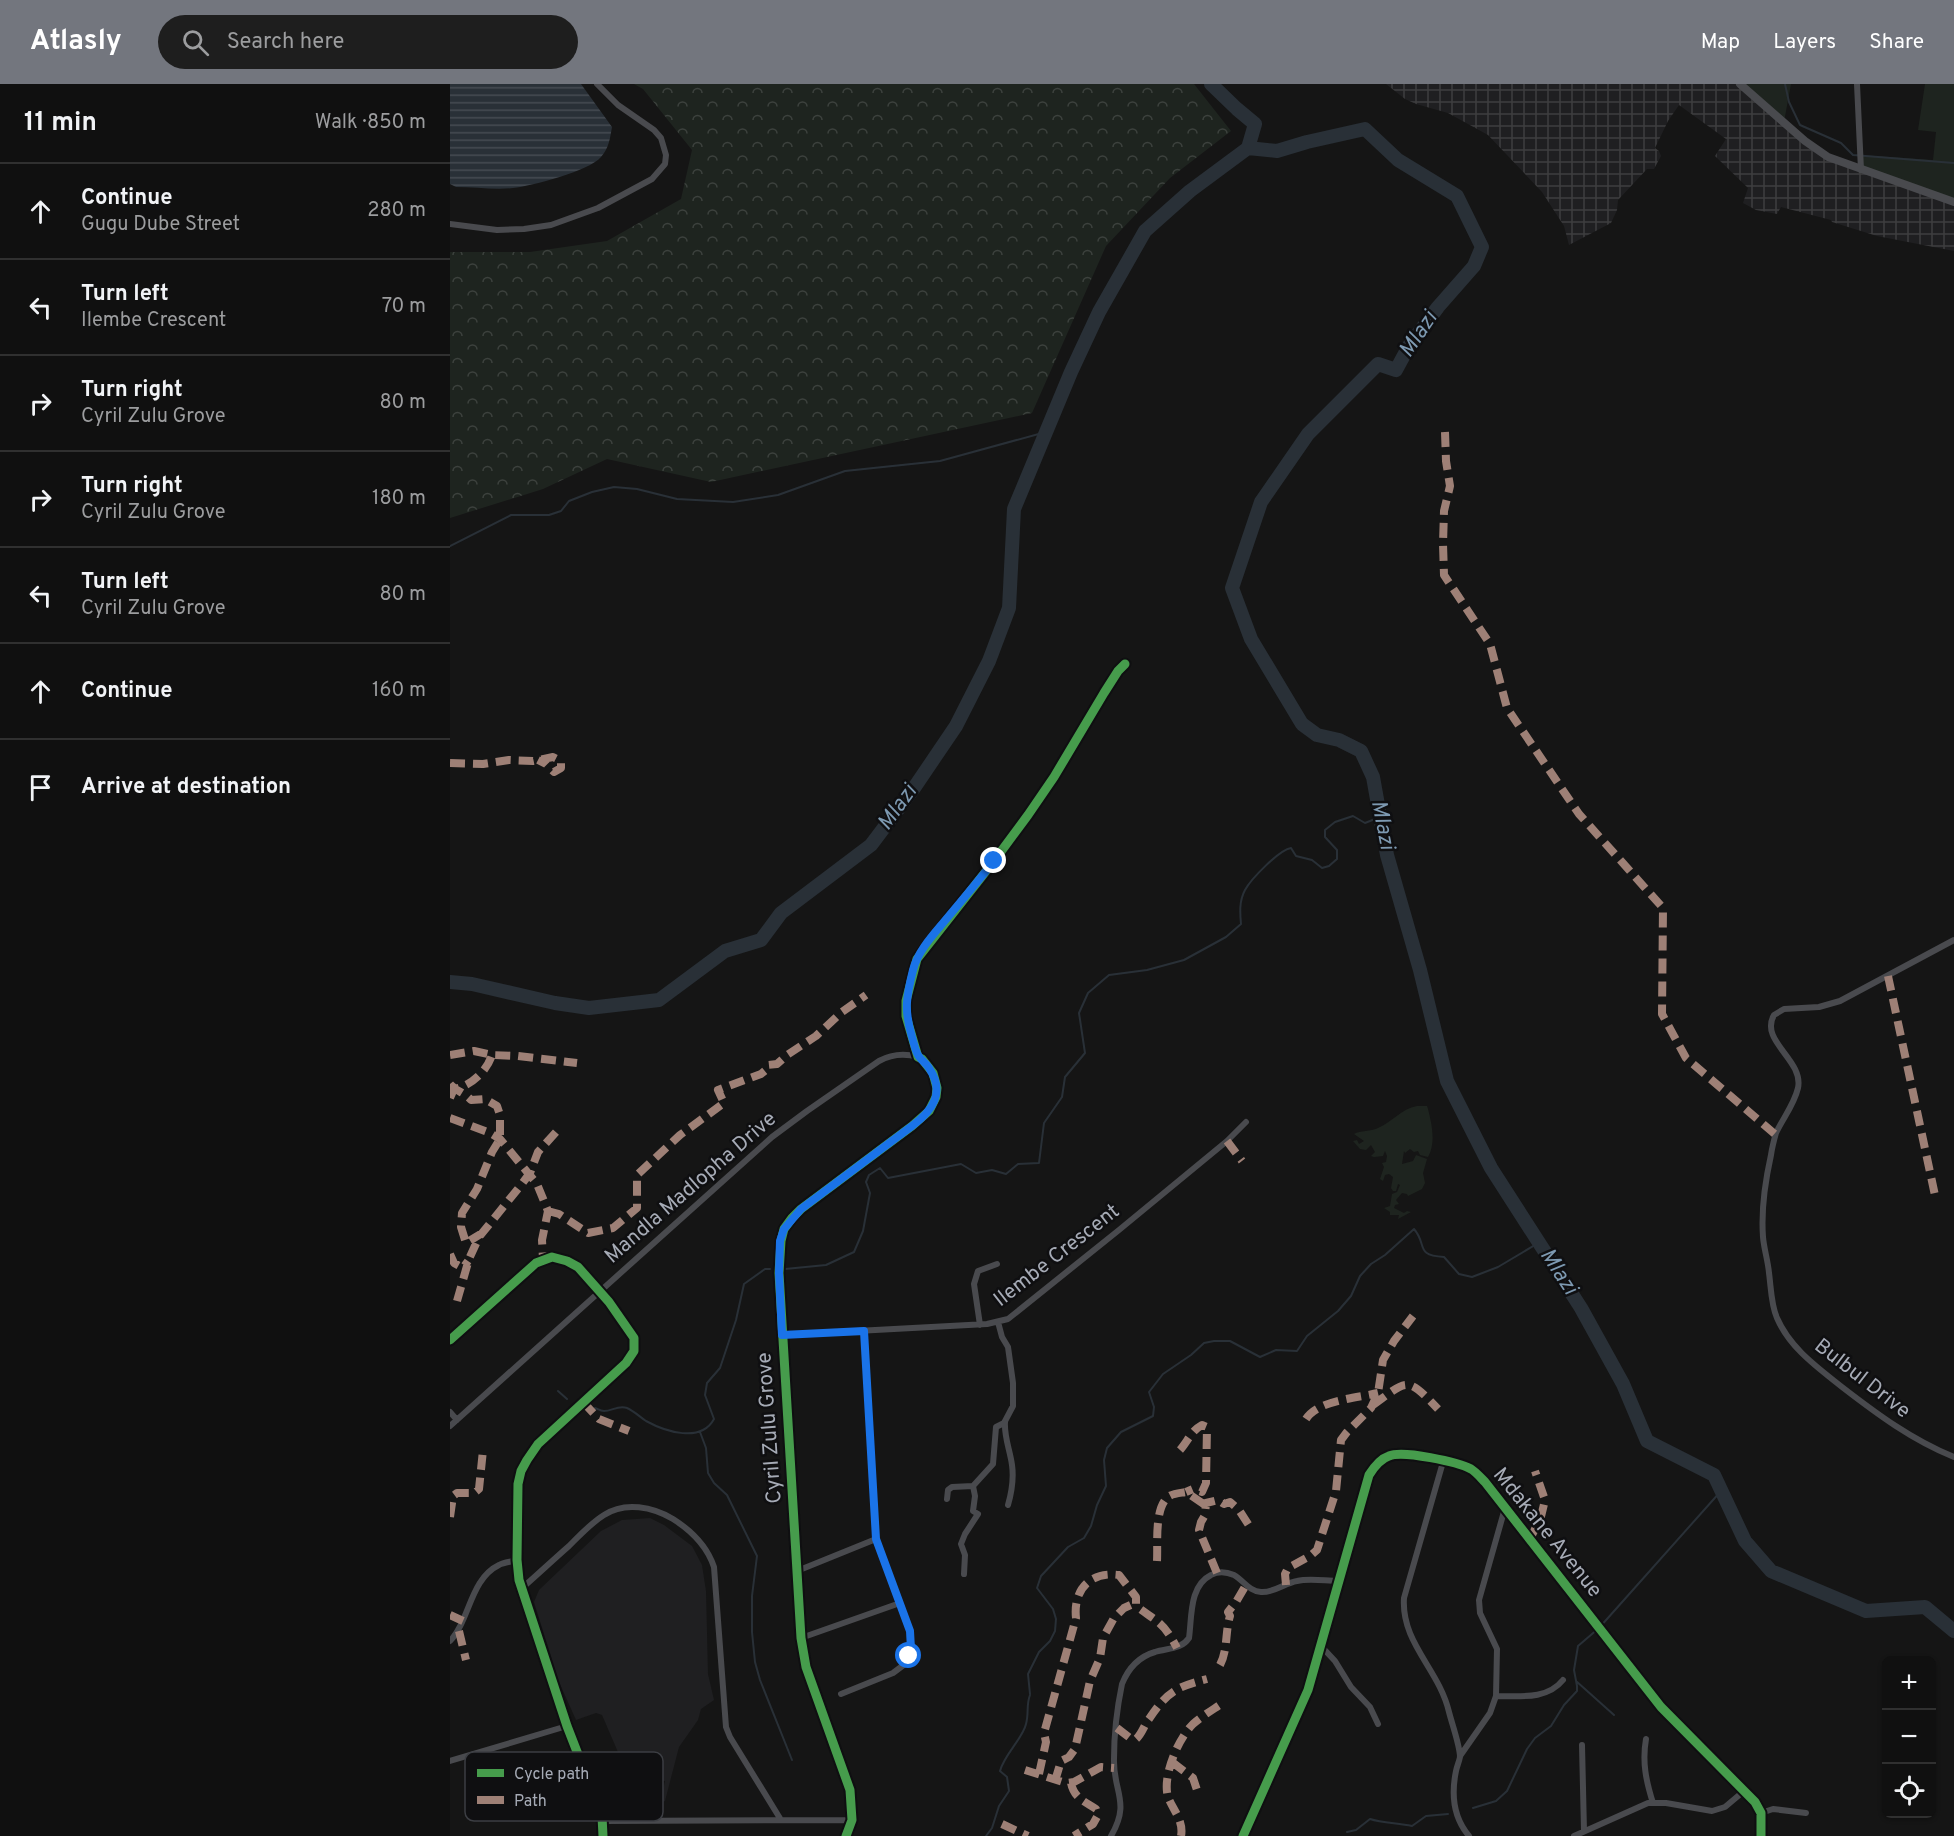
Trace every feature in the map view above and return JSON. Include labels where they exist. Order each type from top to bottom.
[{"type":"street","points":[[450,224],[497,230],[551,225],[598,208],[652,179],[665,164],[666,155],[661,138],[654,130],[618,105],[597,84]]},
{"type":"street","points":[[1740,84],[1811,146],[1828,157],[1954,202]]},
{"type":"street","points":[[1857,84],[1861,170]]},
{"type":"street","name":"Cyril Zulu Grove","points":[[846,1836],[852,1820],[850,1791],[806,1668],[801,1638],[782,1335],[780,1241],[784,1229],[801,1209],[929,1111],[936,1097],[935,1081],[928,1066],[918,1057],[906,1016],[906,1001],[917,958],[1028,815],[1054,777],[1118,671],[1125,664]]},
{"type":"street","name":"Bulbul Drive","points":[[1954,940],[1840,1001],[1819,1006],[1784,1009],[1774,1015],[1770,1025],[1774,1037],[1795,1067],[1799,1083],[1795,1098],[1776,1135],[1770,1156],[1762,1212],[1763,1239],[1776,1314],[1798,1351],[1899,1429],[1954,1457]]},
{"type":"street","name":"Mandla Madlopha Drive","points":[[450,1426],[740,1165],[807,1111],[888,1056],[908,1054],[918,1057]]},
{"type":"street","name":"Ilembe Crescent","points":[[782,1335],[980,1324],[1008,1319],[1227,1141],[1246,1122]]},
{"type":"street","points":[[450,1340],[525,1272],[543,1259],[558,1258],[578,1267],[634,1338],[634,1351],[626,1363],[538,1444],[521,1471],[518,1484],[517,1560],[521,1589],[577,1752]]},
{"type":"street","points":[[980,1324],[974,1284],[978,1271],[997,1264]]},
{"type":"street","points":[[998,1322],[1008,1347],[1013,1383],[1013,1406],[1005,1421],[1004,1435],[1012,1467],[1013,1487],[1008,1504]]},
{"type":"street","points":[[842,1694],[893,1673],[905,1664],[911,1649],[910,1631],[876,1539],[864,1331]]},
{"type":"street","points":[[450,1412],[457,1420]]},
{"type":"street","points":[[947,1499],[948,1490],[952,1487],[973,1486],[993,1464],[996,1426],[1005,1421]]},
{"type":"street","name":"Mdakane Avenue","points":[[1243,1836],[1305,1697],[1365,1485],[1373,1469],[1383,1459],[1396,1454],[1415,1455],[1474,1471],[1661,1707],[1755,1802],[1761,1814]]},
{"type":"street","points":[[1443,1462],[1403,1608],[1410,1637],[1436,1677],[1445,1697],[1460,1756]]},
{"type":"street","points":[[964,1574],[965,1555],[961,1544],[978,1514],[973,1510],[975,1496],[973,1486]]},
{"type":"street","points":[[521,1589],[594,1523],[612,1511],[625,1508],[650,1509],[663,1513],[682,1524],[704,1545],[714,1567],[726,1726],[730,1737],[781,1820]]},
{"type":"street","points":[[1469,1836],[1460,1824],[1454,1804],[1454,1782],[1460,1756],[1490,1713],[1496,1696],[1497,1649],[1480,1613],[1479,1600],[1505,1508]]},
{"type":"street","points":[[797,1571],[876,1539]]},
{"type":"street","points":[[450,1641],[459,1630],[474,1594],[485,1577],[498,1565],[517,1560]]},
{"type":"street","points":[[1111,1836],[1120,1819],[1122,1805],[1114,1759],[1122,1684],[1134,1663],[1155,1652],[1177,1648],[1189,1638],[1195,1594],[1202,1582],[1213,1574],[1228,1573],[1234,1575],[1250,1589],[1264,1592],[1299,1580],[1339,1581]]},
{"type":"street","points":[[801,1638],[900,1603]]},
{"type":"street","points":[[1321,1646],[1335,1661],[1351,1687],[1370,1707],[1378,1724]]},
{"type":"street","points":[[1496,1696],[1545,1694],[1557,1687],[1563,1680]]},
{"type":"street","points":[[480,1752],[567,1726]]},
{"type":"street","points":[[1646,1739],[1645,1776],[1653,1803]]},
{"type":"street","points":[[1582,1745],[1584,1831]]},
{"type":"street","points":[[450,1761],[465,1757]]},
{"type":"street","points":[[1574,1836],[1648,1803],[1666,1803],[1705,1811],[1718,1810],[1744,1791]]},
{"type":"street","points":[[1761,1836],[1761,1814],[1773,1809],[1806,1813]]},
{"type":"street","points":[[663,1821],[852,1820]]},
{"type":"street","points":[[603,1821],[603,1836]]},
{"type":"shaded area","points":[[450,84],[581,84],[612,127],[610,139],[604,154],[595,162],[546,181],[506,189],[456,187],[450,184]]},
{"type":"shaded area","points":[[1386,84],[1740,84],[1818,151],[1954,201],[1954,251],[1877,236],[1831,220],[1781,207],[1777,214],[1756,210],[1743,203],[1748,188],[1715,156],[1726,139],[1679,105],[1668,121],[1655,148],[1661,156],[1654,169],[1647,169],[1618,200],[1617,210],[1611,223],[1569,245],[1564,226],[1542,192],[1488,135],[1448,113],[1405,99]]},
{"type":"shaded area","points":[[650,1518],[664,1525],[692,1546],[702,1565],[706,1591],[708,1674],[714,1700],[701,1709],[698,1720],[679,1747],[663,1802],[665,1781],[663,1781],[663,1752],[618,1752],[602,1715],[596,1713],[576,1720],[559,1682],[534,1602],[539,1590],[601,1531],[622,1520]]},
{"type":"green space","points":[[634,84],[1194,84],[1231,131],[1170,178],[1106,246],[1032,413],[711,482],[607,459],[543,489],[450,518],[450,252],[530,252],[607,241],[681,199],[692,150],[643,89]]},
{"type":"green space","points":[[1740,84],[1791,84],[1784,122]]},
{"type":"green space","points":[[1925,84],[1954,84],[1954,201],[1862,170],[1861,155],[1933,160],[1936,132],[1918,130]]},
{"type":"green space","points":[[1417,1106],[1427,1106],[1432,1128],[1432,1146],[1428,1157],[1410,1149],[1405,1153],[1404,1151],[1402,1164],[1413,1161],[1416,1155],[1427,1159],[1423,1173],[1425,1183],[1422,1189],[1408,1196],[1402,1193],[1396,1200],[1399,1204],[1394,1208],[1404,1213],[1411,1212],[1398,1219],[1399,1215],[1390,1215],[1390,1212],[1384,1208],[1390,1206],[1392,1194],[1397,1192],[1400,1185],[1398,1184],[1396,1191],[1393,1191],[1391,1188],[1393,1177],[1389,1174],[1385,1175],[1383,1181],[1380,1179],[1384,1167],[1382,1163],[1386,1162],[1385,1151],[1383,1156],[1371,1156],[1375,1152],[1371,1145],[1366,1150],[1360,1149],[1353,1141],[1357,1140],[1359,1144],[1364,1141],[1354,1134],[1378,1128],[1406,1110]]},
{"type":"waterway","points":[[1211,84],[1255,124],[1248,148]]},
{"type":"waterway","points":[[1785,84],[1789,102],[1800,125],[1841,143],[1853,155],[1954,163]]},
{"type":"waterway","name":"Mlazi","points":[[450,982],[472,984],[555,1003],[589,1008],[659,1000],[725,951],[761,940],[781,913],[871,845],[914,788],[956,726],[989,661],[1009,608],[1014,509],[1071,372],[1099,312],[1145,231],[1190,191],[1248,148],[1277,151],[1365,129],[1398,160],[1457,196],[1482,247],[1474,266],[1438,307],[1409,346],[1396,370],[1378,364],[1308,434],[1261,502],[1232,588],[1251,639],[1302,724],[1317,735],[1339,740],[1361,751],[1373,777],[1387,855],[1420,970],[1447,1081],[1491,1168],[1581,1308],[1623,1384],[1647,1441],[1714,1475],[1745,1541],[1771,1571],[1866,1611],[1925,1607],[1954,1631]]},
{"type":"waterway","points":[[450,546],[511,515],[549,515],[561,511],[569,501],[614,487],[637,489],[677,499],[733,502],[778,495],[845,471],[940,461],[1046,432]]},
{"type":"waterway","points":[[785,1269],[826,1265],[854,1252],[863,1231],[870,1193],[866,1182],[869,1175],[880,1168],[888,1178],[961,1164],[976,1173],[992,1170],[1006,1174],[1018,1164],[1039,1163],[1044,1123],[1062,1097],[1065,1077],[1085,1053],[1079,1013],[1088,993],[1109,975],[1147,970],[1184,960],[1226,937],[1241,924],[1241,903],[1248,885],[1273,859],[1291,848],[1296,856],[1312,860],[1322,868],[1329,866],[1337,859],[1337,850],[1325,837],[1325,830],[1335,822],[1353,816],[1365,823],[1380,817]]},
{"type":"waterway","points":[[1030,1694],[1028,1674],[1039,1652],[1050,1641],[1055,1631],[1056,1619],[1053,1609],[1037,1588],[1041,1576],[1068,1547],[1084,1538],[1106,1486],[1104,1460],[1107,1448],[1121,1432],[1153,1416],[1154,1407],[1149,1392],[1163,1374],[1204,1343],[1214,1341],[1230,1341],[1260,1357],[1276,1350],[1297,1351],[1307,1336],[1338,1311],[1351,1296],[1360,1276],[1371,1264],[1385,1255],[1414,1229],[1425,1251],[1444,1257],[1459,1274],[1472,1277],[1498,1267],[1540,1242]]},
{"type":"waterway","points":[[595,1408],[604,1411],[627,1408],[646,1421],[673,1432],[692,1433],[708,1426],[714,1419],[705,1395],[707,1383],[720,1368],[736,1320],[744,1284],[765,1269],[770,1269]]},
{"type":"waterway","points":[[558,1391],[567,1399]]},
{"type":"waterway","points":[[700,1432],[706,1448],[708,1473],[714,1483],[727,1495],[757,1556],[752,1596],[755,1662],[792,1760]]},
{"type":"waterway","points":[[1473,1808],[1496,1801],[1507,1791],[1527,1749],[1535,1738],[1551,1726],[1564,1705],[1577,1691],[1574,1670],[1578,1646],[1599,1628],[1721,1491]]},
{"type":"waterway","points":[[1576,1681],[1614,1715]]},
{"type":"waterway","points":[[986,1836],[992,1828],[999,1806],[1009,1791],[1007,1777],[1000,1771],[1024,1729],[1030,1695]]},
{"type":"waterway","points":[[1347,1832],[1356,1830],[1370,1819],[1412,1826],[1426,1816],[1448,1814]]},
{"type":"marked path","points":[[1445,432],[1450,486],[1444,511],[1444,575],[1490,644],[1507,708],[1579,814],[1663,908],[1662,1014],[1686,1058],[1776,1135]]},
{"type":"marked path","points":[[450,763],[483,764],[509,760],[533,761],[553,757],[561,761],[561,768],[554,772],[546,764],[538,760]]},
{"type":"marked path","points":[[1888,976],[1936,1200]]},
{"type":"marked path","points":[[548,1211],[559,1214],[588,1233],[613,1228],[637,1208],[637,1175],[680,1135],[724,1103],[718,1090],[761,1074],[768,1065],[777,1064],[866,995]]},
{"type":"marked path","points":[[450,1055],[474,1051],[492,1055],[577,1063]]},
{"type":"marked path","points":[[450,1098],[454,1089],[478,1077],[492,1055]]},
{"type":"marked path","points":[[450,1084],[471,1100],[485,1099],[497,1106],[500,1115],[500,1139],[492,1152],[477,1189],[462,1213],[461,1227],[466,1243],[484,1232]]},
{"type":"marked path","points":[[450,1118],[500,1139],[537,1184],[548,1211],[542,1240],[543,1259]]},
{"type":"marked path","points":[[457,1301],[469,1259],[479,1237],[530,1173],[538,1152],[556,1132]]},
{"type":"marked path","points":[[1227,1141],[1242,1161]]},
{"type":"marked path","points":[[450,1254],[454,1263],[463,1268],[468,1261]]},
{"type":"marked path","points":[[1286,1585],[1285,1574],[1288,1568],[1317,1550],[1336,1491],[1341,1440],[1371,1408],[1378,1393],[1383,1360],[1413,1316]]},
{"type":"marked path","points":[[1373,1405],[1393,1390],[1407,1385],[1413,1386],[1438,1409]]},
{"type":"marked path","points":[[1306,1419],[1319,1408],[1329,1404],[1378,1393]]},
{"type":"marked path","points":[[583,1402],[599,1419],[629,1431]]},
{"type":"marked path","points":[[1180,1450],[1198,1427],[1202,1425],[1207,1427],[1206,1483],[1202,1492],[1193,1489],[1186,1492]]},
{"type":"marked path","points":[[450,1517],[453,1496],[457,1493],[474,1493],[479,1489],[483,1450]]},
{"type":"marked path","points":[[1530,1539],[1539,1525],[1545,1500],[1535,1471]]},
{"type":"marked path","points":[[1157,1561],[1159,1518],[1168,1497],[1186,1492],[1205,1505]]},
{"type":"marked path","points":[[1217,1573],[1199,1530],[1205,1515],[1206,1503],[1218,1500],[1224,1504],[1230,1502],[1239,1510],[1252,1530]]},
{"type":"marked path","points":[[1039,1774],[1046,1742],[1044,1733],[1076,1618],[1077,1599],[1086,1584],[1100,1576],[1119,1575],[1136,1597],[1136,1606],[1163,1627],[1177,1648]]},
{"type":"marked path","points":[[1220,1665],[1230,1616],[1228,1612],[1246,1585]]},
{"type":"marked path","points":[[1055,1781],[1061,1761],[1069,1757],[1075,1749],[1090,1681],[1100,1658],[1103,1638],[1114,1618],[1124,1608],[1135,1603]]},
{"type":"marked path","points":[[450,1615],[463,1621]]},
{"type":"marked path","points":[[459,1631],[466,1660]]},
{"type":"marked path","points":[[1117,1728],[1130,1738],[1136,1739],[1155,1710],[1167,1697],[1180,1688],[1207,1679]]},
{"type":"marked path","points":[[1181,1836],[1180,1820],[1168,1797],[1169,1769],[1187,1731],[1204,1715],[1224,1702]]},
{"type":"marked path","points":[[1172,1762],[1193,1778],[1197,1790]]},
{"type":"marked path","points":[[1025,1770],[1066,1783],[1074,1782],[1101,1767],[1114,1768]]},
{"type":"marked path","points":[[1071,1783],[1077,1796],[1096,1809],[1098,1815],[1093,1824],[1074,1836]]},
{"type":"marked path","points":[[1002,1824],[1028,1836]]},
{"type":"cycle path","points":[[846,1836],[852,1820],[850,1790],[806,1667],[801,1638],[779,1273],[781,1241],[784,1229],[801,1209],[929,1111],[936,1097],[937,1088],[933,1073],[918,1057],[906,1016],[906,1001],[917,959],[1028,815],[1054,777],[1118,671],[1125,664]]},
{"type":"cycle path","points":[[450,1340],[536,1263],[552,1257],[578,1267],[609,1302],[634,1338],[634,1351],[626,1363],[538,1444],[521,1471],[518,1484],[519,1580],[577,1752]]},
{"type":"cycle path","points":[[1243,1836],[1308,1690],[1369,1475],[1386,1457],[1396,1455],[1443,1460],[1464,1466],[1473,1470],[1485,1482],[1661,1707],[1755,1802],[1761,1813],[1761,1836]]},
{"type":"cycle path","points":[[602,1821],[603,1836]]},
{"type":"route","points":[[909,1656],[910,1631],[881,1557],[874,1528],[864,1331],[782,1335],[780,1241],[784,1229],[801,1209],[924,1117],[933,1105],[937,1088],[933,1073],[918,1057],[906,1016],[906,1001],[913,970],[917,958],[928,942],[994,861]]}]
